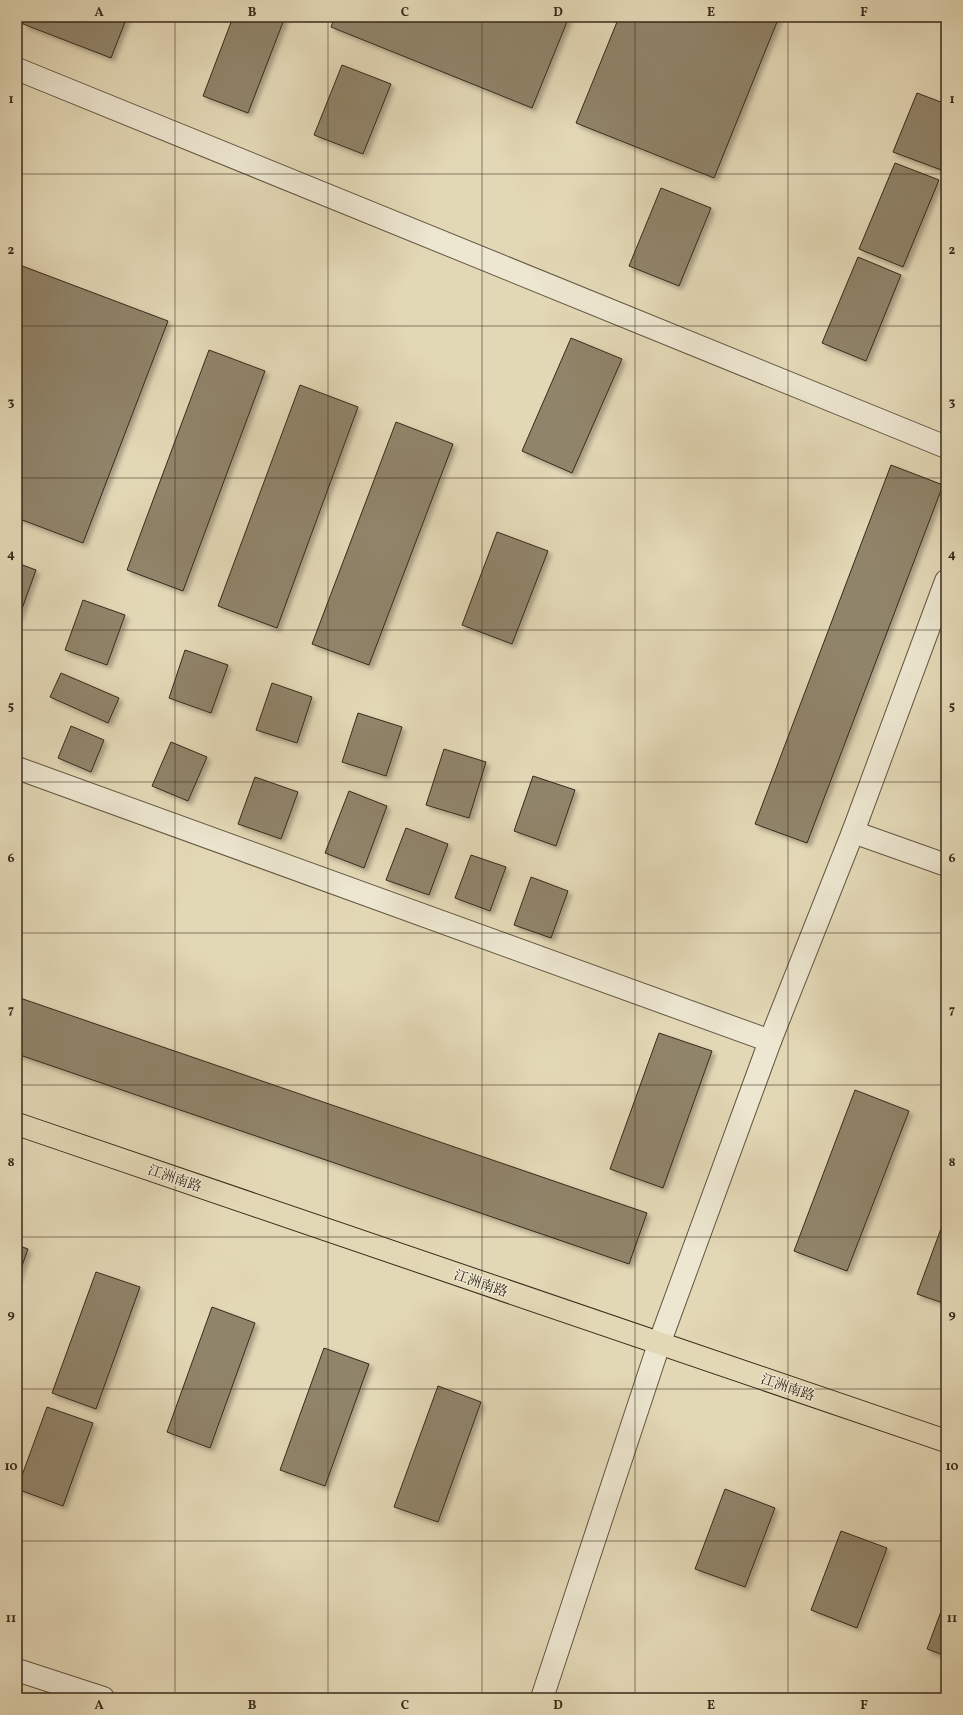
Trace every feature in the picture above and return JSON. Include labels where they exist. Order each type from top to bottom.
[{"type":"main road","name":"江洲南路","points":[[17,1124],[946,1441]]},
{"type":"street","points":[[17,69],[946,447]]},
{"type":"street","points":[[542,1698],[659,1344],[770,1041],[854,832],[944,593]]},
{"type":"street","points":[[17,768],[770,1041]]},
{"type":"street","points":[[854,832],[946,865]]},
{"type":"street","points":[[17,1670],[103,1698]]},
{"type":"building","points":[[26,17],[127,17],[111,58],[23,24]]},
{"type":"building","points":[[233,17],[285,17],[248,113],[203,96]]},
{"type":"building","points":[[335,17],[569,17],[532,108],[331,27]]},
{"type":"building","points":[[619,17],[779,17],[714,178],[576,123]]},
{"type":"building","points":[[342,65],[391,84],[363,154],[314,135]]},
{"type":"building","points":[[917,93],[946,104],[946,166],[944,171],[893,152]]},
{"type":"building","points":[[895,163],[939,180],[903,267],[859,249]]},
{"type":"building","points":[[661,188],[711,208],[679,286],[629,266]]},
{"type":"building","points":[[858,257],[901,275],[866,361],[822,343]]},
{"type":"building","points":[[17,264],[168,321],[83,543],[17,518]]},
{"type":"building","points":[[571,338],[622,359],[572,473],[522,451]]},
{"type":"building","points":[[209,350],[265,371],[183,591],[127,570]]},
{"type":"building","points":[[300,385],[358,407],[277,628],[218,606]]},
{"type":"building","points":[[396,422],[453,444],[369,665],[312,644]]},
{"type":"building","points":[[891,465],[943,485],[807,843],[755,824]]},
{"type":"building","points":[[497,532],[548,551],[512,644],[462,625]]},
{"type":"building","points":[[17,563],[36,570],[19,617],[17,616]]},
{"type":"building","points":[[83,600],[125,615],[107,665],[65,650]]},
{"type":"building","points":[[185,650],[228,665],[211,713],[169,698]]},
{"type":"building","points":[[61,673],[119,698],[108,723],[50,697]]},
{"type":"building","points":[[272,683],[312,697],[297,743],[256,730]]},
{"type":"building","points":[[358,713],[402,727],[386,776],[342,762]]},
{"type":"building","points":[[71,726],[104,740],[91,772],[58,758]]},
{"type":"building","points":[[171,742],[207,757],[188,801],[152,786]]},
{"type":"building","points":[[444,749],[486,762],[469,818],[426,805]]},
{"type":"building","points":[[533,776],[575,790],[556,846],[514,831]]},
{"type":"building","points":[[255,777],[298,792],[281,839],[238,824]]},
{"type":"building","points":[[349,791],[387,806],[364,868],[325,853]]},
{"type":"building","points":[[406,828],[448,844],[429,895],[386,880]]},
{"type":"building","points":[[471,855],[506,867],[490,911],[455,898]]},
{"type":"building","points":[[531,877],[568,891],[551,938],[514,925]]},
{"type":"building","points":[[17,997],[647,1213],[629,1264],[17,1054]]},
{"type":"building","points":[[659,1033],[712,1051],[663,1188],[610,1169]]},
{"type":"building","points":[[855,1090],[909,1111],[847,1271],[794,1251]]},
{"type":"building","points":[[946,1215],[946,1304],[917,1294]]},
{"type":"building","points":[[17,1245],[28,1249],[17,1280]]},
{"type":"building","points":[[96,1272],[140,1287],[96,1409],[52,1393]]},
{"type":"building","points":[[212,1307],[255,1323],[210,1448],[167,1432]]},
{"type":"building","points":[[324,1348],[369,1364],[325,1486],[280,1470]]},
{"type":"building","points":[[438,1386],[481,1402],[438,1522],[394,1507]]},
{"type":"building","points":[[47,1407],[93,1423],[63,1506],[17,1489]]},
{"type":"building","points":[[725,1489],[775,1508],[745,1587],[695,1569]]},
{"type":"building","points":[[841,1531],[887,1548],[857,1628],[811,1610]]},
{"type":"building","points":[[946,1598],[946,1656],[927,1649]]}]
